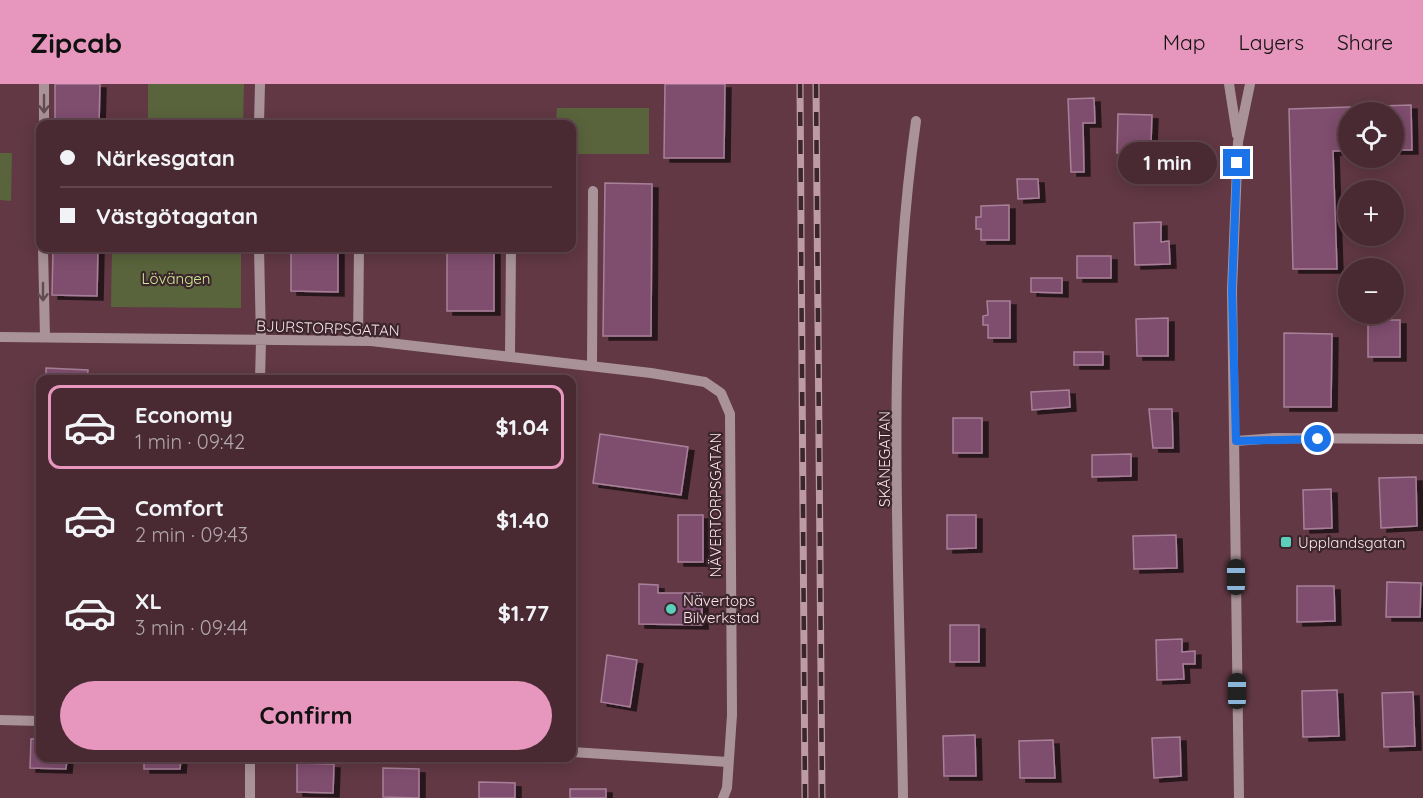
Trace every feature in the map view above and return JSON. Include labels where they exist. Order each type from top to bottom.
[{"type":"street","points":[[44,84],[44,120]]},
{"type":"street","points":[[259,120],[260,84]]},
{"type":"street","points":[[1228,84],[1238,142]]},
{"type":"street","points":[[1239,798],[1236,441],[1232,290],[1238,142],[1250,84]]},
{"type":"street","name":"SKÅNEGATAN","points":[[903,798],[899,345],[904,204],[916,121]]},
{"type":"street","points":[[592,366],[593,191]]},
{"type":"street","points":[[43,252],[45,337]]},
{"type":"street","points":[[258,252],[260,375]]},
{"type":"street","points":[[358,341],[359,252]]},
{"type":"street","points":[[510,357],[511,252]]},
{"type":"street","name":"BJURSTORPSGATAN","points":[[0,337],[358,341],[592,366],[705,382],[722,393]]},
{"type":"street","name":"NÄVERTORPSGATAN","points":[[722,393],[730,414],[732,715],[727,788],[723,798]]},
{"type":"street","points":[[1236,441],[1275,438],[1423,440]]},
{"type":"street","points":[[0,720],[36,721]]},
{"type":"street","points":[[576,752],[728,762]]},
{"type":"street","points":[[250,762],[250,798]]},
{"type":"green space","points":[[148,84],[244,84],[243,120],[148,120]]},
{"type":"green space","points":[[557,108],[649,108],[649,154],[576,154],[576,120],[556,120]]},
{"type":"green space","points":[[0,153],[12,153],[11,201],[0,200]]},
{"type":"green space","name":"Lövängen","points":[[112,252],[241,252],[241,308],[111,307]]},
{"type":"building","points":[[55,84],[100,84],[99,120],[55,120]]},
{"type":"building","points":[[665,84],[725,84],[724,158],[664,158]]},
{"type":"building","points":[[1094,98],[1095,123],[1083,123],[1084,172],[1071,172],[1068,99]]},
{"type":"building","points":[[1404,105],[1411,105],[1412,150],[1404,150]]},
{"type":"building","points":[[1338,107],[1338,151],[1333,151],[1337,269],[1293,269],[1289,109]]},
{"type":"building","points":[[1118,114],[1152,115],[1151,142],[1134,142],[1134,154],[1117,153]]},
{"type":"building","points":[[1017,179],[1038,179],[1039,198],[1018,199]]},
{"type":"building","points":[[605,183],[652,184],[651,336],[603,336]]},
{"type":"building","points":[[1009,205],[1009,240],[981,240],[981,229],[976,229],[976,217],[981,217],[981,206]]},
{"type":"building","points":[[1161,222],[1161,242],[1169,241],[1170,264],[1135,265],[1134,223]]},
{"type":"building","points":[[53,252],[98,252],[97,296],[52,295]]},
{"type":"building","points":[[291,252],[338,252],[338,292],[291,291]]},
{"type":"building","points":[[447,252],[494,252],[494,311],[447,311]]},
{"type":"building","points":[[1077,256],[1111,256],[1111,278],[1077,278]]},
{"type":"building","points":[[1031,278],[1062,278],[1062,293],[1031,292]]},
{"type":"building","points":[[987,301],[1010,301],[1010,338],[988,338],[988,325],[983,325],[983,316],[988,315]]},
{"type":"building","points":[[1168,318],[1168,356],[1137,356],[1136,319]]},
{"type":"building","points":[[1368,324],[1400,324],[1400,357],[1368,357]]},
{"type":"building","points":[[1284,333],[1332,334],[1331,407],[1284,407]]},
{"type":"building","points":[[1074,352],[1103,352],[1103,365],[1074,365]]},
{"type":"building","points":[[46,368],[88,370],[88,375],[46,375]]},
{"type":"building","points":[[1069,390],[1070,407],[1032,410],[1031,392]]},
{"type":"building","points":[[1149,409],[1172,409],[1173,448],[1153,448]]},
{"type":"building","points":[[953,418],[982,418],[982,453],[953,453]]},
{"type":"building","points":[[600,434],[688,447],[681,495],[593,483]]},
{"type":"building","points":[[1131,454],[1131,476],[1092,477],[1092,455]]},
{"type":"building","points":[[1416,477],[1417,526],[1381,528],[1379,478]]},
{"type":"building","points":[[1331,489],[1332,528],[1304,529],[1303,490]]},
{"type":"building","points":[[678,515],[703,515],[703,562],[678,562]]},
{"type":"building","points":[[947,515],[976,515],[976,548],[947,549]]},
{"type":"building","points":[[1176,535],[1177,568],[1134,569],[1133,536]]},
{"type":"building","points":[[1387,582],[1421,583],[1420,617],[1386,617]]},
{"type":"building","name":"Nävertops Bilverkstad","points":[[639,584],[658,585],[658,593],[702,593],[702,625],[639,624]]},
{"type":"building","points":[[1297,586],[1334,586],[1335,621],[1297,622]]},
{"type":"building","points":[[950,625],[979,625],[979,662],[950,662]]},
{"type":"building","points":[[1182,639],[1182,652],[1195,651],[1195,664],[1183,664],[1184,679],[1157,680],[1156,640]]},
{"type":"building","points":[[607,655],[637,660],[630,707],[601,702]]},
{"type":"building","points":[[1337,690],[1339,736],[1303,737],[1302,691]]},
{"type":"building","points":[[1413,692],[1415,746],[1384,747],[1382,693]]},
{"type":"building","points":[[975,735],[976,776],[944,776],[943,736]]},
{"type":"building","points":[[1180,737],[1181,776],[1154,778],[1152,738]]},
{"type":"building","points":[[31,739],[36,739],[36,762],[67,762],[66,769],[30,768]]},
{"type":"building","points":[[1053,740],[1055,778],[1020,778],[1019,741]]},
{"type":"building","points":[[144,762],[181,762],[180,769],[144,769]]},
{"type":"building","points":[[297,763],[334,764],[333,793],[297,792]]},
{"type":"building","points":[[383,768],[419,769],[419,798],[383,797]]},
{"type":"building","points":[[479,782],[515,783],[515,798],[479,798]]},
{"type":"building","points":[[570,789],[606,789],[606,798],[570,798]]},
{"type":"railway","points":[[800,84],[805,798]]},
{"type":"railway","points":[[816,84],[822,798]]},
{"type":"place","name":"Upplandsgatan","points":[[1286,542]]},
{"type":"place","name":"Nävertops Bilverkstad","points":[[671,609]]},
{"type":"route","points":[[1237,163],[1232,290],[1236,441],[1275,438],[1318,439]]}]
